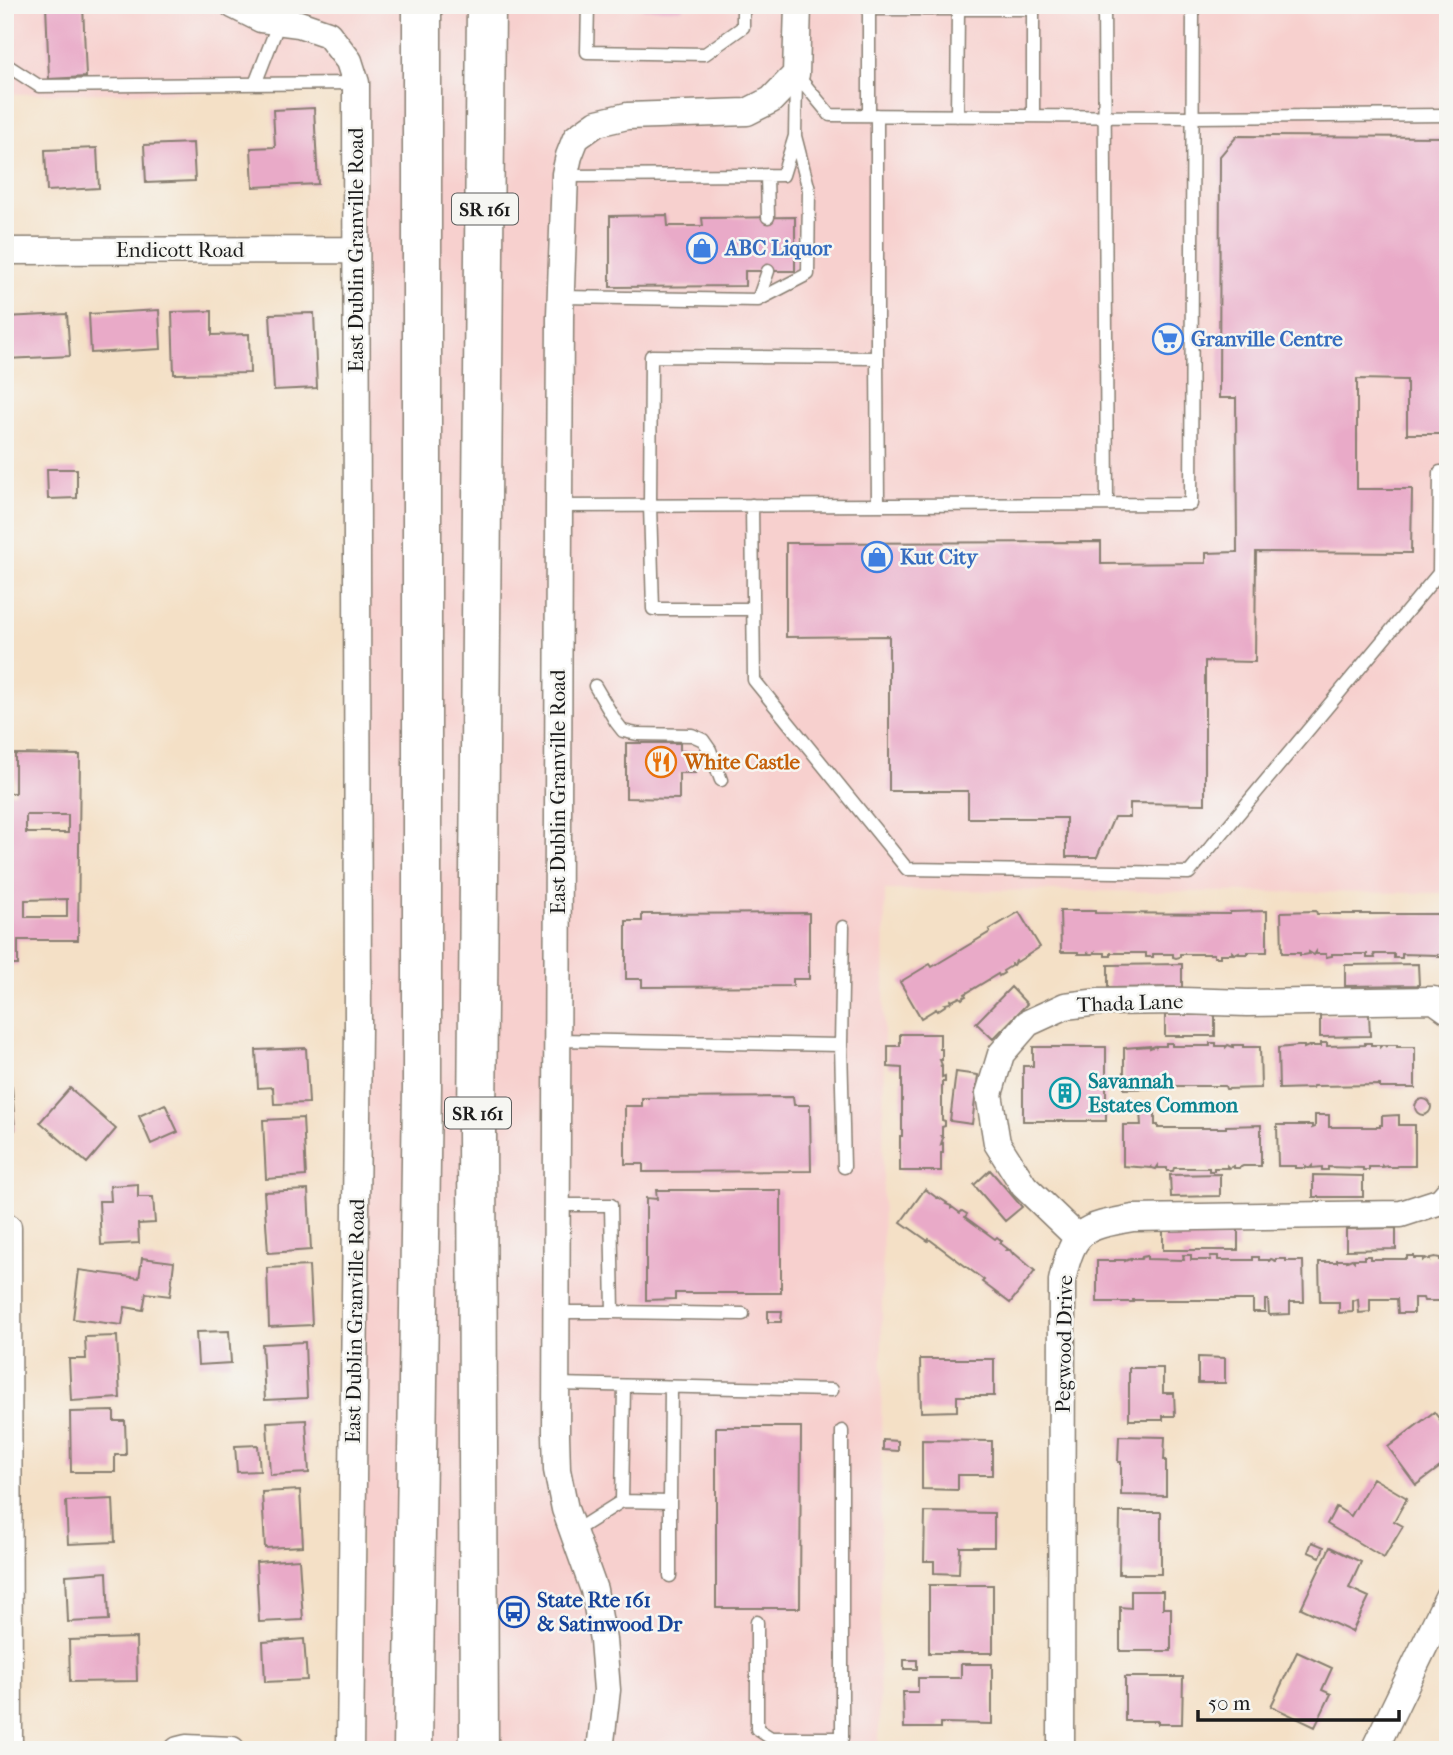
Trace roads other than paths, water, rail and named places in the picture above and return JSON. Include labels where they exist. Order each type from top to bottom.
[{"type":"main road","name":"SR 161","points":[[413,1750],[422,1087],[422,5]]},
{"type":"main road","name":"SR 161","points":[[479,1750],[477,1126],[486,5]]},
{"type":"street","name":"East Dublin Granville Road","points":[[233,5],[328,34],[349,61],[356,83],[358,1028],[350,1750]]},
{"type":"street","points":[[796,74],[798,5]]},
{"type":"street","name":"East Dublin Granville Road","points":[[600,1750],[607,1690],[603,1640],[594,1590],[565,1509],[557,1470],[559,506],[565,176],[576,138],[597,123],[627,116],[747,112],[771,100],[796,74]]},
{"type":"street","name":"Endicott Road","points":[[5,251],[355,250]]},
{"type":"street","name":"Thada Lane","points":[[1077,1237],[1024,1186],[997,1143],[989,1094],[1001,1054],[1027,1023],[1065,1006],[1099,1002],[1434,1000],[1448,1010]]},
{"type":"street","points":[[1077,1237],[1096,1224],[1133,1218],[1401,1214],[1441,1201],[1448,1193]]},
{"type":"street","points":[[8,1227],[9,1750]]},
{"type":"street","name":"Pegwood Drive","points":[[1061,1750],[1062,1281],[1067,1256],[1077,1237]]},
{"type":"street","points":[[1374,1750],[1448,1597]]},
{"type":"street","points":[[178,1750],[232,1750]]},
{"type":"lane","points":[[588,5],[587,52],[705,54],[743,27],[743,5]]},
{"type":"lane","points":[[1104,5],[1107,504]]},
{"type":"lane","points":[[559,506],[1191,504],[1193,5]]},
{"type":"lane","points":[[878,504],[869,7],[1033,7],[1032,116]]},
{"type":"lane","points":[[957,116],[958,9]]},
{"type":"lane","points":[[255,84],[268,16]]},
{"type":"lane","points":[[5,64],[39,86],[356,83]]},
{"type":"lane","points":[[796,74],[830,115],[1448,115]]},
{"type":"lane","points":[[561,298],[758,300],[808,274],[809,190],[795,136],[796,74]]},
{"type":"lane","points":[[565,176],[783,175],[795,136]]},
{"type":"lane","points":[[767,175],[768,217]]},
{"type":"lane","points":[[758,300],[768,271]]},
{"type":"lane","points":[[753,609],[653,609],[650,356],[877,358]]},
{"type":"lane","points":[[752,505],[754,680],[907,869],[1189,873],[1439,573],[1440,472],[1448,472]]},
{"type":"lane","points":[[595,686],[623,730],[637,734],[692,735],[704,740],[721,780]]},
{"type":"lane","points":[[843,927],[841,1045],[844,1167]]},
{"type":"lane","points":[[558,1040],[841,1045]]},
{"type":"lane","points":[[557,1205],[611,1205],[612,1312]]},
{"type":"lane","points":[[557,1312],[743,1314]]},
{"type":"lane","points":[[556,1384],[832,1390]]},
{"type":"lane","points":[[622,1501],[624,1386]]},
{"type":"lane","points":[[670,1576],[671,1387]]},
{"type":"lane","points":[[757,1622],[757,1729],[771,1738],[842,1738],[842,1431]]},
{"type":"lane","points":[[573,1532],[622,1501],[670,1502]]},
{"type":"place","name":"ABC Liquor","points":[[702,248]]},
{"type":"place","name":"Granville Centre","points":[[1168,339]]},
{"type":"place","name":"Kut City","points":[[877,557]]},
{"type":"place","name":"White Castle","points":[[661,762]]},
{"type":"place","name":"Savannah Estates Common","points":[[1065,1093]]},
{"type":"place","name":"State Rte 161 & Satinwood Dr","points":[[514,1612]]}]
